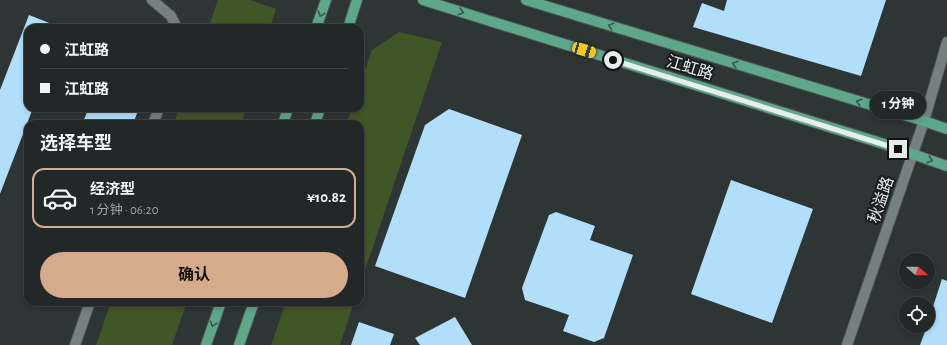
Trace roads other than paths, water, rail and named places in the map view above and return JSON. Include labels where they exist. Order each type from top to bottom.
[{"type":"main road","points":[[317,24],[326,0]]},
{"type":"main road","points":[[349,24],[357,0]]},
{"type":"main road","name":"江虹路","points":[[423,0],[947,166]]},
{"type":"main road","name":"江虹路","points":[[526,0],[947,129]]},
{"type":"main road","points":[[206,345],[220,306]]},
{"type":"main road","points":[[239,345],[253,306]]},
{"type":"street","points":[[152,0],[171,16],[175,24]]},
{"type":"street","name":"秋溢路","points":[[847,345],[924,121],[947,42]]},
{"type":"street","points":[[75,345],[89,306]]}]
